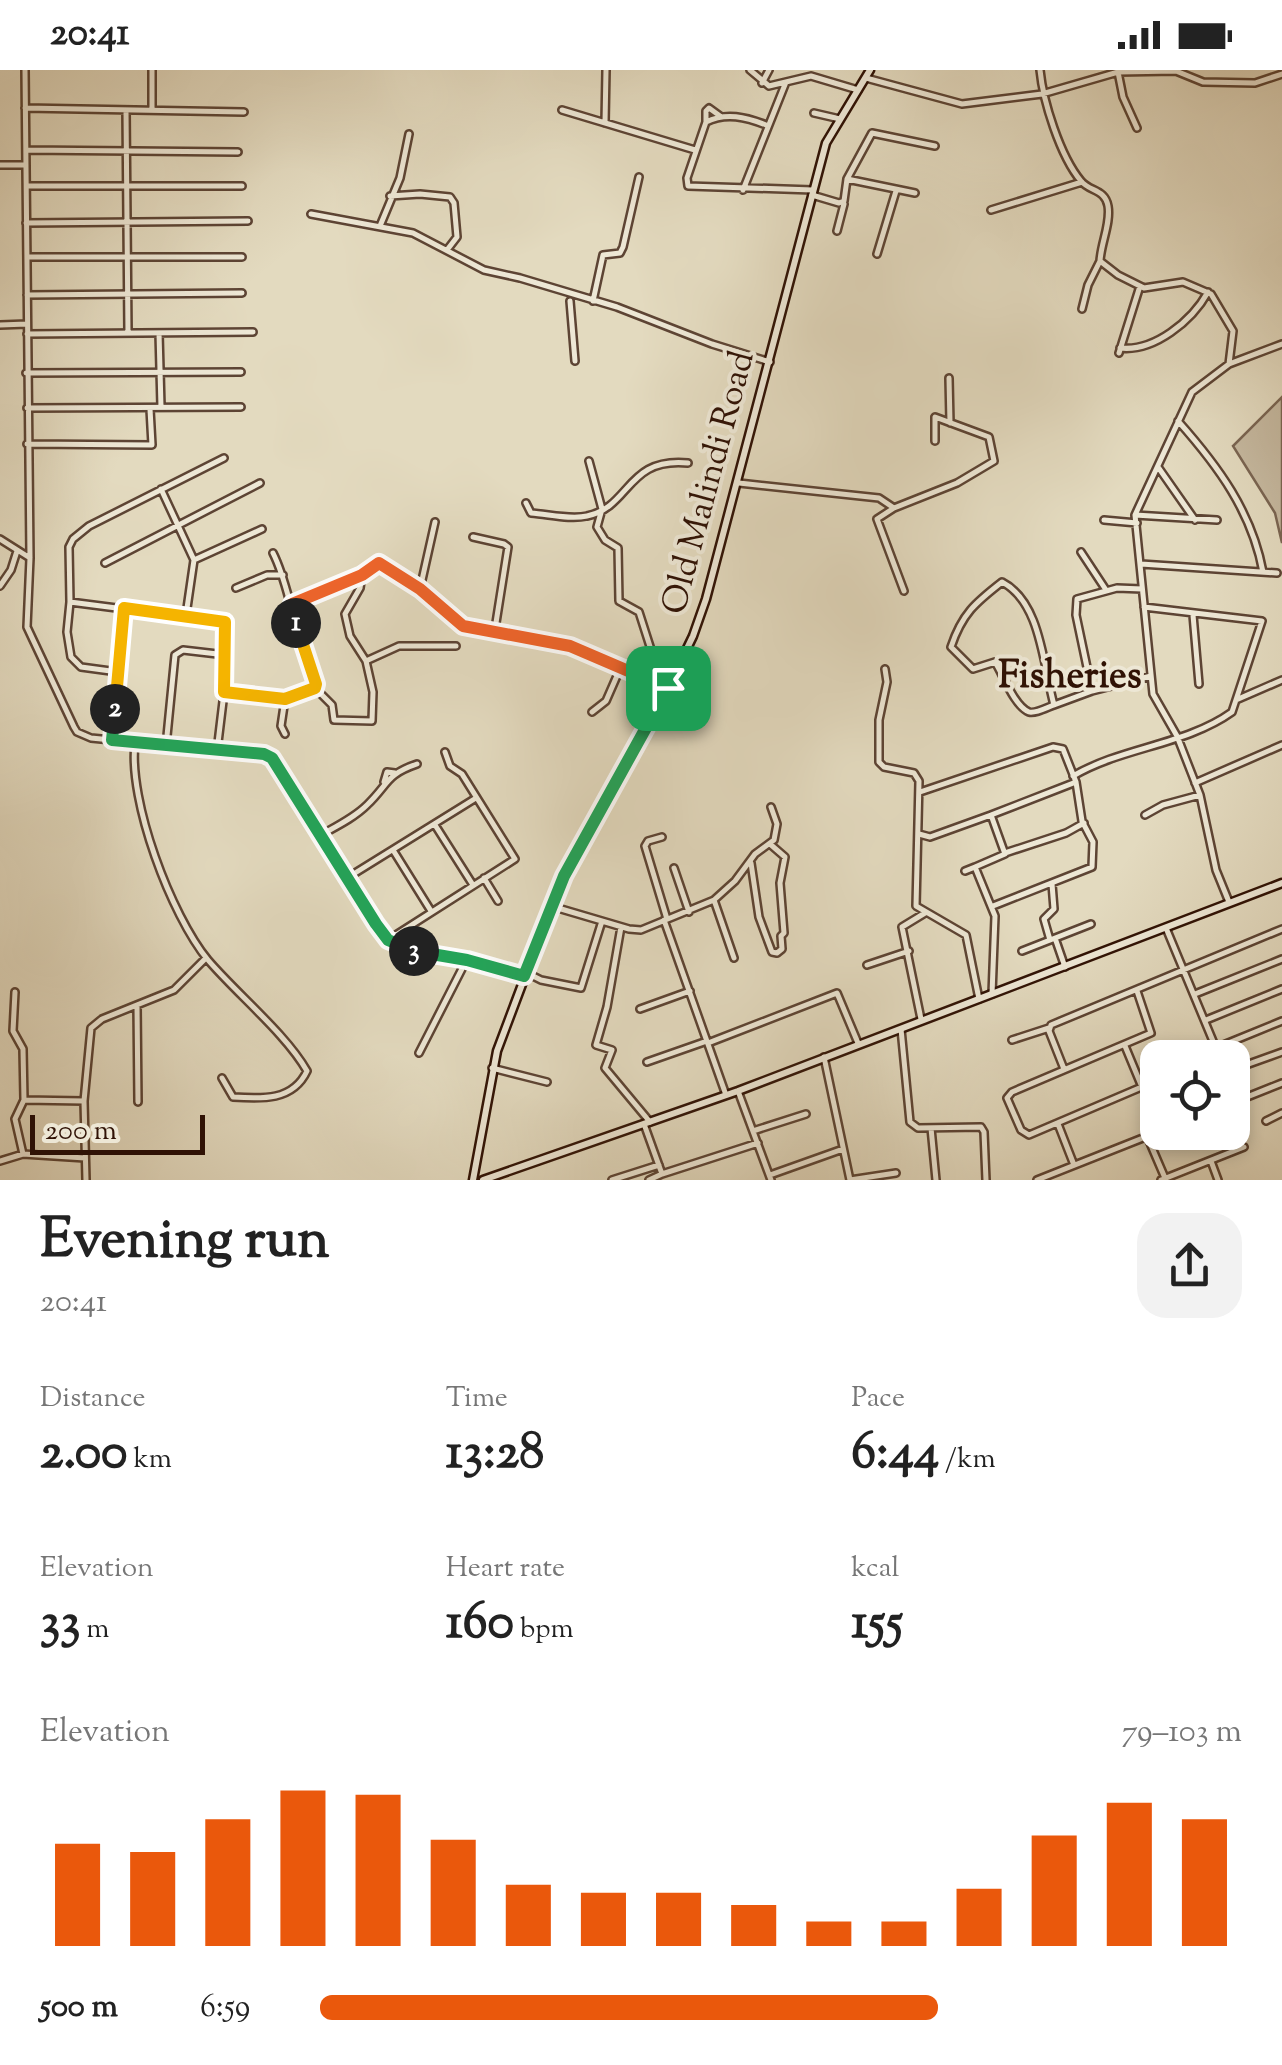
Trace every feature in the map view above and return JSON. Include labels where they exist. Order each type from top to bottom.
[{"type":"main road","name":"Old Malindi Road","points":[[473,1180],[492,1068],[551,906],[668,688],[706,600],[826,143],[868,74]]},
{"type":"main road","points":[[483,1180],[726,1095],[1282,883]]},
{"type":"street","points":[[25,70],[30,558],[27,627],[77,732],[85,737],[264,754],[272,758],[388,940],[404,949],[581,988],[602,920]]},
{"type":"street","points":[[152,70],[152,110]]},
{"type":"street","points":[[605,123],[606,70]]},
{"type":"street","points":[[750,70],[769,86],[811,76],[858,90]]},
{"type":"street","points":[[762,82],[768,70]]},
{"type":"street","points":[[826,78],[831,70]]},
{"type":"street","points":[[1040,70],[1042,94],[1065,151],[1082,182],[1103,194],[1108,205],[1100,260],[1082,309]]},
{"type":"street","points":[[868,74],[962,104],[1042,94],[1118,72],[1176,71],[1203,82],[1255,83],[1282,74]]},
{"type":"street","points":[[1118,72],[1123,97],[1137,128]]},
{"type":"street","points":[[743,190],[786,82]]},
{"type":"street","points":[[25,108],[244,112]]},
{"type":"street","points":[[720,116],[709,108],[706,110],[706,122],[687,178],[690,188],[813,192],[844,202]]},
{"type":"street","points":[[126,110],[128,332]]},
{"type":"street","points":[[562,110],[695,150]]},
{"type":"street","points":[[814,114],[840,119]]},
{"type":"street","points":[[706,122],[720,116],[752,119],[766,125]]},
{"type":"street","points":[[836,231],[847,179],[872,133],[935,146]]},
{"type":"street","points":[[380,226],[400,178],[409,134]]},
{"type":"street","points":[[26,150],[238,152]]},
{"type":"street","points":[[0,166],[26,165]]},
{"type":"street","points":[[593,302],[603,255],[620,253],[623,247],[638,177]]},
{"type":"street","points":[[847,179],[915,193]]},
{"type":"street","points":[[990,210],[1082,182]]},
{"type":"street","points":[[27,186],[242,186]]},
{"type":"street","points":[[878,254],[896,190]]},
{"type":"street","points":[[390,196],[450,197],[458,237],[448,250]]},
{"type":"street","points":[[311,214],[413,232],[484,270],[520,278],[770,362]]},
{"type":"street","points":[[26,223],[248,221]]},
{"type":"street","points":[[27,257],[242,256]]},
{"type":"street","points":[[1100,260],[1140,286],[1183,282],[1216,298],[1233,331],[1229,364]]},
{"type":"street","points":[[1140,286],[1119,351],[1138,348],[1174,330],[1195,312],[1208,292]]},
{"type":"street","points":[[27,295],[242,293]]},
{"type":"street","points":[[570,301],[575,361]]},
{"type":"street","points":[[0,325],[26,324]]},
{"type":"street","points":[[27,334],[253,332]]},
{"type":"street","points":[[159,333],[160,408]]},
{"type":"street","points":[[1229,902],[1216,870],[1200,795],[1176,736],[1157,704],[1136,519],[1192,392],[1229,364],[1282,344]]},
{"type":"street","points":[[26,373],[241,372]]},
{"type":"street","points":[[949,378],[950,423]]},
{"type":"street","points":[[27,408],[240,406]]},
{"type":"street","points":[[27,444],[152,445],[150,409]]},
{"type":"street","points":[[904,592],[877,519],[992,463],[990,437],[936,417],[935,441]]},
{"type":"street","points":[[1178,421],[1209,456],[1246,514],[1263,572]]},
{"type":"street","points":[[118,672],[81,667],[72,657],[67,632],[69,546],[89,526],[224,458]]},
{"type":"street","points":[[588,461],[602,509],[597,527],[618,548],[619,601],[639,612],[654,659],[628,672]]},
{"type":"street","points":[[526,503],[529,512],[581,517],[624,494],[631,480],[644,470],[671,463],[688,464]]},
{"type":"street","points":[[1158,466],[1195,520]]},
{"type":"street","points":[[105,564],[260,482]]},
{"type":"street","points":[[738,483],[879,498],[894,508]]},
{"type":"street","points":[[161,490],[194,560],[186,616]]},
{"type":"street","points":[[1104,520],[1217,520]]},
{"type":"street","points":[[420,589],[435,522]]},
{"type":"street","points":[[194,560],[262,529]]},
{"type":"street","points":[[473,537],[508,547],[495,629]]},
{"type":"street","points":[[0,539],[30,558]]},
{"type":"street","points":[[0,586],[12,570],[18,551]]},
{"type":"street","points":[[1080,552],[1106,590]]},
{"type":"street","points":[[272,553],[316,676],[315,688]]},
{"type":"street","points":[[292,604],[362,575],[379,563],[420,589],[463,626],[570,646],[668,688]]},
{"type":"street","points":[[1141,564],[1277,573]]},
{"type":"street","points":[[236,588],[266,575],[283,575]]},
{"type":"street","points":[[315,688],[332,704],[334,720],[373,720],[374,692],[366,661],[350,636],[345,614],[360,588],[362,575]]},
{"type":"street","points":[[1054,705],[1027,604],[1004,582],[998,583],[988,597],[964,614],[951,647],[973,669],[995,662],[1017,699],[1030,712],[1054,705],[1092,691],[1151,676]]},
{"type":"street","points":[[1092,691],[1076,601],[1106,590],[1142,588]]},
{"type":"street","points":[[70,602],[225,622],[224,692],[217,751]]},
{"type":"street","points":[[918,833],[930,837],[991,815],[1075,779],[1092,765],[1229,715],[1262,621],[1144,607]]},
{"type":"street","points":[[112,740],[124,608]]},
{"type":"street","points":[[1193,614],[1199,684]]},
{"type":"street","points":[[366,661],[398,646],[456,646]]},
{"type":"street","points":[[166,746],[175,655],[183,650],[226,655]]},
{"type":"street","points":[[592,712],[606,702],[620,669]]},
{"type":"street","points":[[884,669],[887,682],[879,720],[880,762],[884,767],[916,774],[920,792],[916,906],[966,935],[979,999]]},
{"type":"street","points":[[1236,700],[1282,680]]},
{"type":"street","points":[[224,692],[285,699],[315,688]]},
{"type":"street","points":[[285,699],[281,726],[285,734]]},
{"type":"street","points":[[135,742],[133,758],[141,806],[174,906],[206,958],[306,1071],[291,1092],[276,1097],[233,1097],[222,1078]]},
{"type":"street","points":[[1195,783],[1282,745]]},
{"type":"street","points":[[920,792],[1057,746],[1063,748],[1075,779],[1084,824],[1093,842],[1092,867],[994,906]]},
{"type":"street","points":[[388,940],[473,884],[517,862],[462,774],[450,766],[445,752]]},
{"type":"street","points":[[319,836],[366,806],[395,773],[417,764]]},
{"type":"street","points":[[1145,814],[1200,795]]},
{"type":"street","points":[[347,878],[476,798]]},
{"type":"street","points":[[551,906],[638,931],[689,912],[714,900],[760,849],[770,844],[777,824],[772,807]]},
{"type":"street","points":[[991,815],[1005,853]]},
{"type":"street","points":[[965,871],[1084,824]]},
{"type":"street","points":[[434,825],[473,884]]},
{"type":"street","points":[[662,837],[648,841],[645,846],[726,1095]]},
{"type":"street","points":[[750,860],[762,929],[772,952],[777,953],[782,949],[780,936],[784,933],[780,882],[785,858],[770,844]]},
{"type":"street","points":[[392,850],[431,911]]},
{"type":"street","points":[[975,867],[994,906],[992,994]]},
{"type":"street","points":[[674,868],[689,912]]},
{"type":"street","points":[[484,878],[498,901]]},
{"type":"street","points":[[1052,884],[1054,909],[1044,919],[1066,967]]},
{"type":"street","points":[[714,900],[734,958]]},
{"type":"street","points":[[921,1019],[902,926],[925,913]]},
{"type":"street","points":[[1022,951],[1091,924]]},
{"type":"street","points":[[622,926],[596,1045],[612,1050],[605,1068],[647,1123],[662,1174]]},
{"type":"street","points":[[1166,928],[1212,1040]]},
{"type":"street","points":[[1012,1040],[1282,929]]},
{"type":"street","points":[[866,966],[909,952]]},
{"type":"street","points":[[86,1180],[84,1100],[89,1032],[102,1019],[174,990],[206,958]]},
{"type":"street","points":[[1196,994],[1282,958]]},
{"type":"street","points":[[419,1053],[467,960]]},
{"type":"street","points":[[1206,1020],[1282,989]]},
{"type":"street","points":[[1137,990],[1151,1033],[1012,1092],[1007,1098],[1025,1134],[1058,1124],[1140,1088]]},
{"type":"street","points":[[640,1009],[690,991]]},
{"type":"street","points":[[15,992],[13,1031],[23,1049],[24,1100],[14,1119],[23,1154]]},
{"type":"street","points":[[647,1062],[836,994],[858,1043]]},
{"type":"street","points":[[136,1005],[138,1102]]},
{"type":"street","points":[[1245,1040],[1282,1021]]},
{"type":"street","points":[[900,1026],[910,1122],[918,1128],[981,1128],[986,1180]]},
{"type":"street","points":[[1049,1028],[1064,1069]]},
{"type":"street","points":[[1125,1046],[1140,1082]]},
{"type":"street","points":[[1250,1064],[1282,1052]]},
{"type":"street","points":[[824,1057],[850,1180],[896,1173]]},
{"type":"street","points":[[492,1068],[547,1082]]},
{"type":"street","points":[[1250,1096],[1282,1083]]},
{"type":"street","points":[[738,1090],[770,1178],[843,1149]]},
{"type":"street","points":[[24,1100],[84,1100]]},
{"type":"street","points":[[1266,1121],[1282,1113]]},
{"type":"street","points":[[753,1130],[806,1114]]},
{"type":"street","points":[[1058,1124],[1074,1165]]},
{"type":"street","points":[[932,1128],[936,1180]]},
{"type":"street","points":[[1038,1180],[1140,1139]]},
{"type":"street","points":[[649,1180],[758,1142]]},
{"type":"street","points":[[1152,1150],[1163,1179],[1238,1150]]},
{"type":"street","points":[[0,1162],[23,1154],[85,1158]]},
{"type":"street","points":[[1211,1160],[1218,1180]]},
{"type":"street","points":[[612,1180],[659,1165]]},
{"type":"shaded area","points":[[1282,397],[1282,543],[1275,513],[1233,446]]},
{"type":"district","name":"Fisheries","points":[[1070,678]]},
{"type":"route","points":[[379,563],[420,589],[463,626],[570,646],[668,688],[564,876],[524,976],[467,960],[404,949],[388,940],[272,758],[264,754],[112,740],[124,608],[225,622],[224,692],[285,699],[315,688],[316,684],[292,604],[362,575],[379,563]]}]
